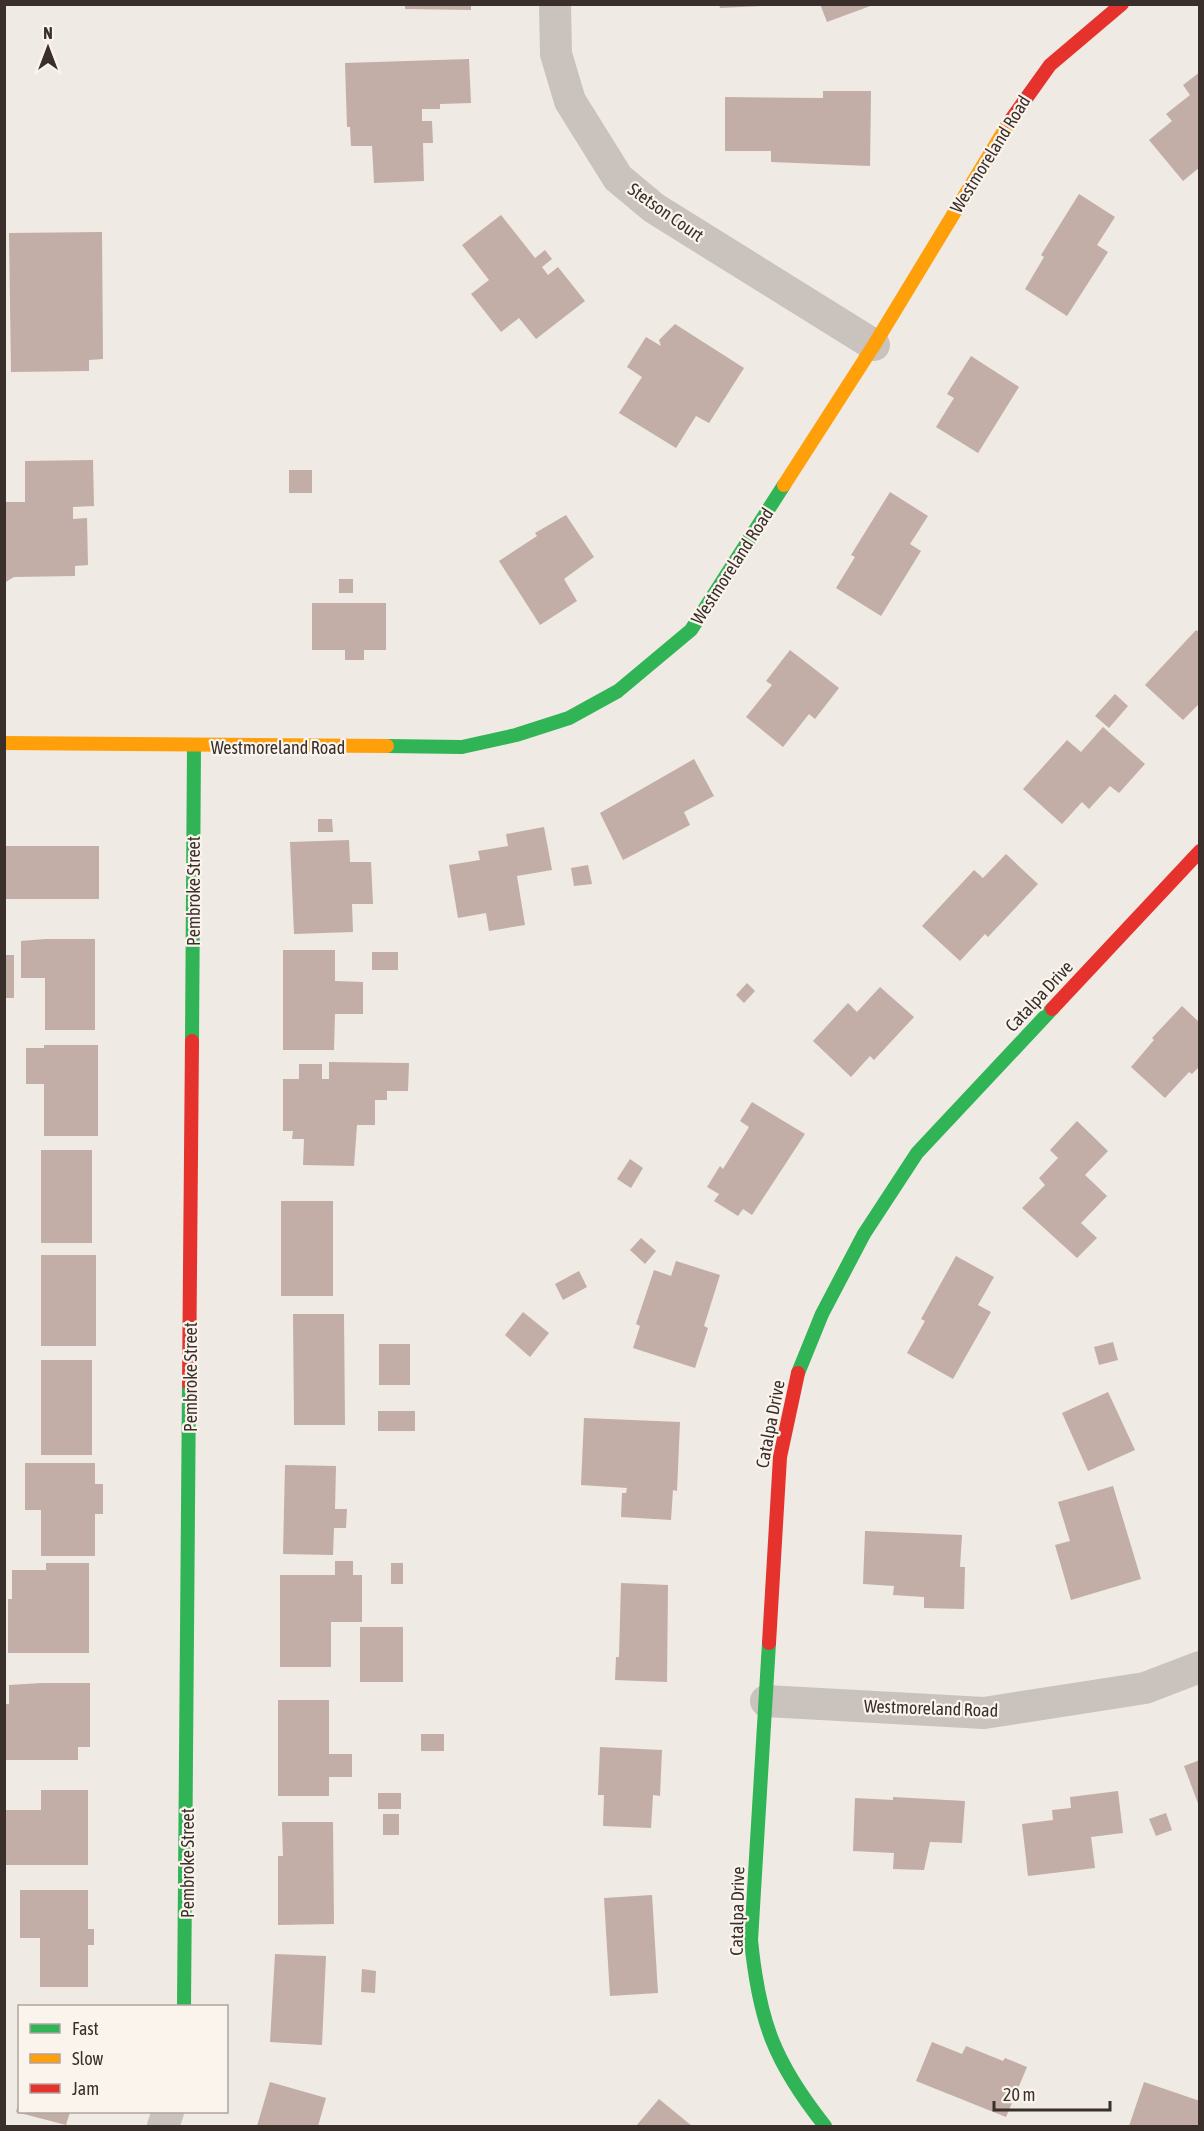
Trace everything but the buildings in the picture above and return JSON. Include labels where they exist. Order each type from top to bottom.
[{"type":"street","name":"Stetson Court","points":[[555,4],[556,54],[570,101],[618,178],[654,208],[874,345]]},
{"type":"street","name":"Westmoreland Road","points":[[4,743],[194,747],[462,747],[518,734],[569,718],[614,693],[655,663],[691,630],[874,345],[1017,109],[1050,65],[1122,4]]},
{"type":"street","name":"Pembroke Street","points":[[184,2005],[194,747]]},
{"type":"street","name":"Catalpa Drive","points":[[825,2127],[799,2095],[772,2044],[757,1995],[751,1940],[780,1457],[795,1381],[822,1314],[864,1234],[917,1153],[1200,851]]},
{"type":"street","name":"Westmoreland Road","points":[[766,1701],[984,1713],[1145,1688],[1200,1667]]},
{"type":"traffic: fast","points":[[387,746],[462,747],[516,735],[569,718],[618,691],[691,630],[784,485]]},
{"type":"traffic: fast","points":[[192,1041],[194,747]]},
{"type":"traffic: fast","points":[[798,1373],[822,1314],[864,1234],[917,1153],[1052,1009]]},
{"type":"traffic: fast","points":[[184,2005],[189,1384]]},
{"type":"traffic: fast","points":[[769,1643],[751,1940],[754,1969],[764,2018],[781,2060],[825,2126]]},
{"type":"traffic: slow","points":[[784,485],[874,345],[1010,121]]},
{"type":"traffic: slow","points":[[4,743],[387,746]]},
{"type":"traffic: jam","points":[[1010,121],[1050,65],[1122,4]]},
{"type":"traffic: jam","points":[[1052,1009],[1200,851]]},
{"type":"traffic: jam","points":[[189,1384],[192,1041]]},
{"type":"traffic: jam","points":[[769,1643],[780,1457],[798,1373]]}]
